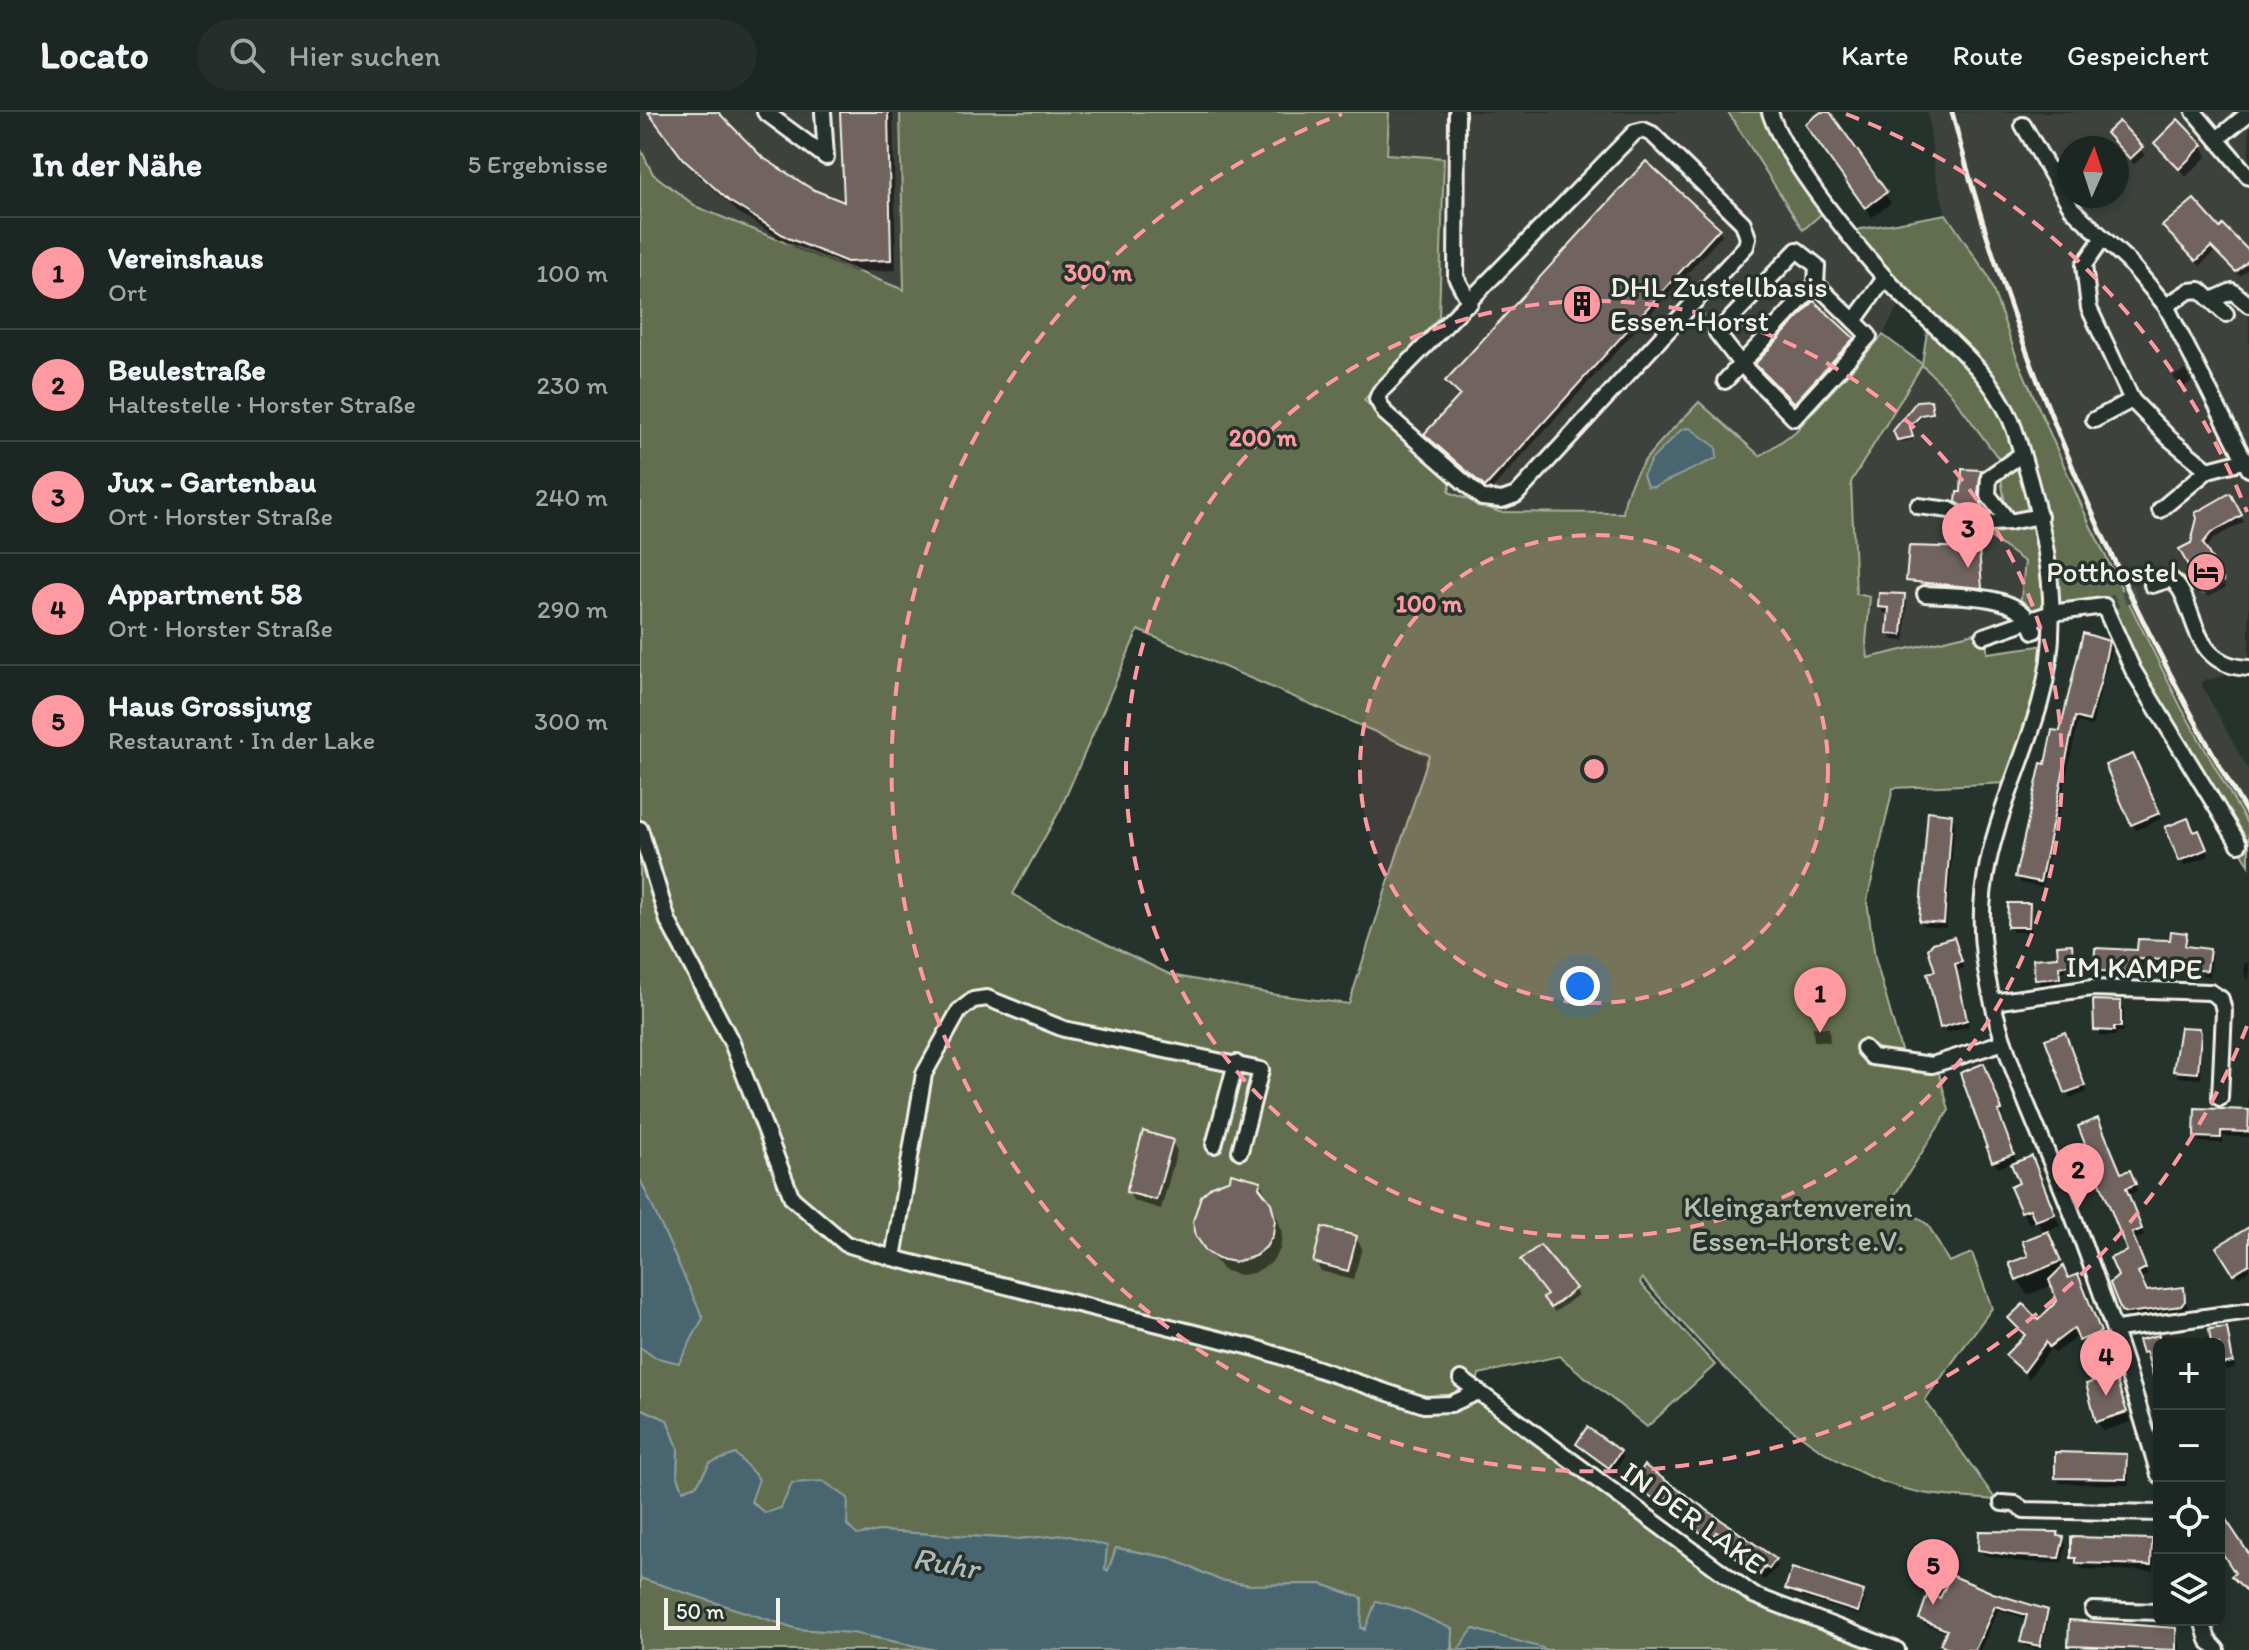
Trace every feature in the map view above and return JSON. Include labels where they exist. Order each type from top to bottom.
[{"type":"street","points":[[765,112],[826,157],[823,112]]},
{"type":"street","points":[[1457,112],[1456,277],[1470,303]]},
{"type":"street","points":[[1770,112],[1787,148],[1885,278],[1975,362],[2002,399],[2040,516],[2050,563],[2051,613],[2041,701],[2009,786],[1984,883],[1984,956],[2004,1042],[2117,1329],[2153,1454]]},
{"type":"street","points":[[2194,112],[2249,177]]},
{"type":"street","points":[[2217,139],[2246,121]]},
{"type":"street","points":[[2023,125],[2072,209],[2129,262],[2166,306],[2246,465],[2208,470],[2160,510]]},
{"type":"street","points":[[1643,130],[1652,134],[1747,230],[1746,246],[1516,495],[1502,500],[1482,498],[1470,491],[1385,413],[1377,399],[1380,392],[1470,303],[1635,132],[1643,130]]},
{"type":"street","points":[[2102,239],[2084,265],[2089,308],[2132,400],[2170,439],[2208,470]]},
{"type":"street","points":[[1725,381],[1741,364],[1816,284],[1817,266],[1797,250],[1717,333],[1741,364],[1794,418],[1869,336],[1816,284]]},
{"type":"street","points":[[1854,321],[1885,278]]},
{"type":"street","points":[[2166,306],[2189,291],[2200,290],[2226,314]]},
{"type":"street","points":[[2212,300],[2232,291],[2249,305]]},
{"type":"street","points":[[2094,420],[2132,400]]},
{"type":"street","points":[[2009,522],[1988,495],[1989,477],[2022,454]]},
{"type":"street","points":[[1918,506],[1950,510],[1975,524],[2040,516]]},
{"type":"street","points":[[2152,585],[2171,579],[2177,584],[2189,618],[2207,647],[2234,668],[2249,668]]},
{"type":"street","points":[[1925,594],[2005,602],[2033,625]]},
{"type":"street","points":[[1984,636],[2033,625],[2051,613],[2104,606],[2133,670],[2239,844]]},
{"type":"street","points":[[640,829],[668,921],[732,1043],[792,1198],[846,1244],[1259,1349],[1424,1405],[1451,1404],[1478,1392]]},
{"type":"street","name":"IM KAMPE","points":[[1993,1002],[2092,988],[2210,992],[2221,999],[2224,1011],[2220,1098]]},
{"type":"street","points":[[893,1258],[924,1074],[959,1011],[973,1000],[987,998],[1064,1029],[1261,1070],[1240,1151]]},
{"type":"street","points":[[1864,1048],[1872,1057],[1932,1065],[2004,1042]]},
{"type":"street","points":[[1214,1145],[1236,1063]]},
{"type":"street","points":[[2117,1329],[2249,1311]]},
{"type":"street","name":"IN DER LAKE","points":[[1461,1379],[1753,1595],[1897,1650]]},
{"type":"street","points":[[2002,1503],[2015,1504],[2024,1510],[2153,1513]]},
{"type":"street","points":[[2093,1610],[2153,1612]]},
{"type":"street","points":[[2204,1626],[2210,1647]]},
{"type":"shaded area","points":[[640,112],[900,112],[905,290],[697,207],[653,174],[640,148]]},
{"type":"shaded area","points":[[1389,112],[1728,112],[1802,230],[1828,208],[1901,300],[1883,335],[1795,432],[1760,457],[1700,402],[1624,513],[1499,512],[1449,492],[1451,480],[1364,400],[1439,317],[1444,158],[1387,154]]},
{"type":"shaded area","points":[[1928,112],[2249,112],[2249,669],[2200,682],[2249,771],[2249,827],[2181,707],[2090,525],[2017,358],[1988,276],[1946,214],[1935,174]]},
{"type":"shaded area","points":[[1922,364],[1949,391],[1998,458],[2009,530],[1988,534],[2025,562],[2020,607],[2005,623],[1979,632],[1868,658],[1866,642],[1870,597],[1856,594],[1851,482]]},
{"type":"green space","name":"Kleingartenverein Essen-Horst e.V.","points":[[900,112],[1389,112],[1387,154],[1444,158],[1439,317],[1364,400],[1451,480],[1449,492],[1499,512],[1623,513],[1632,480],[1641,466],[1699,402],[1760,456],[1795,432],[1883,335],[1922,364],[1929,319],[1850,231],[1946,214],[1988,276],[2017,358],[2090,525],[2181,707],[2249,827],[2249,865],[2105,605],[2030,612],[2020,607],[2025,562],[1987,535],[2009,530],[1998,458],[1949,391],[1922,365],[1851,482],[1856,594],[1870,597],[1866,642],[1868,658],[1979,632],[1987,644],[1987,653],[2046,645],[2040,701],[2009,783],[1893,788],[1867,901],[1875,958],[1902,1054],[1935,1059],[1949,1110],[1892,1199],[1928,1225],[1949,1262],[1972,1253],[1992,1308],[1925,1400],[1996,1500],[1917,1492],[1875,1479],[1836,1460],[1764,1406],[1700,1343],[1642,1278],[1640,1283],[1715,1365],[1647,1427],[1559,1356],[1479,1374],[1476,1387],[1751,1597],[1883,1650],[1543,1650],[1474,1629],[1458,1650],[1453,1650],[1452,1629],[1361,1628],[1362,1598],[1321,1584],[1250,1585],[1219,1580],[1170,1558],[1116,1548],[1108,1571],[1066,1535],[1018,1539],[879,1531],[857,1536],[826,1517],[800,1511],[765,1514],[710,1463],[697,1485],[683,1490],[677,1474],[678,1448],[667,1420],[640,1408],[640,148],[653,174],[697,207],[904,290]],"holes":[[[1138,630],[1429,755],[1349,1004],[1277,995],[1171,975],[1049,916],[1013,894],[1060,810]]]},
{"type":"green space","points":[[1728,112],[1768,112],[1828,208],[1803,230]]},
{"type":"green space","points":[[640,1578],[798,1629],[853,1633],[936,1650],[640,1650]]},
{"type":"water","points":[[1690,428],[1716,447],[1717,458],[1654,487],[1647,486],[1643,475],[1651,460],[1682,429]]},
{"type":"water","points":[[640,1179],[703,1318],[679,1363],[654,1357],[640,1347]]},
{"type":"water","name":"Ruhr","points":[[640,1408],[667,1420],[678,1448],[677,1474],[683,1490],[697,1485],[710,1463],[736,1454],[759,1479],[751,1502],[765,1513],[781,1508],[792,1483],[823,1481],[848,1498],[847,1525],[857,1535],[879,1531],[1018,1539],[1066,1535],[1107,1546],[1105,1569],[1108,1571],[1116,1548],[1170,1558],[1219,1580],[1250,1585],[1321,1584],[1362,1598],[1361,1628],[1365,1630],[1376,1601],[1410,1610],[1452,1629],[1451,1650],[936,1650],[853,1633],[798,1629],[640,1578]]},
{"type":"water","points":[[1473,1629],[1543,1648],[1543,1650],[1458,1650]]},
{"type":"building","points":[[648,112],[718,112],[762,157],[812,189],[844,202],[840,112],[888,112],[891,260],[847,262],[788,238],[729,201],[683,159]]},
{"type":"building","points":[[1821,112],[1830,112],[1887,192],[1865,208],[1805,124]]},
{"type":"building","points":[[2178,119],[2203,145],[2179,169],[2154,143]]},
{"type":"building","points":[[2119,121],[2143,147],[2130,159],[2129,136],[2109,136],[2106,133]]},
{"type":"building","name":"DHL Zustellbasis Essen-Horst","points":[[1646,161],[1720,228],[1485,487],[1424,434],[1460,395],[1445,381]]},
{"type":"building","points":[[2194,199],[2220,228],[2223,225],[2249,251],[2249,260],[2236,272],[2211,247],[2196,261],[2162,226]]},
{"type":"building","points":[[1814,301],[1854,338],[1794,403],[1755,364]]},
{"type":"building","points":[[1931,400],[1933,413],[1921,415],[1910,426],[1913,437],[1897,440],[1893,431],[1917,401]]},
{"type":"building","points":[[1962,469],[1981,470],[1978,494],[1984,513],[1977,514],[1956,502],[1957,492],[1961,492]]},
{"type":"building","points":[[2230,493],[2242,515],[2211,533],[2203,543],[2224,581],[2203,593],[2179,549],[2191,543],[2197,518],[2195,513]]},
{"type":"building","points":[[1909,546],[1979,548],[1982,588],[1906,581]]},
{"type":"building","points":[[1879,593],[1905,594],[1902,635],[1887,634],[1889,608],[1878,607]]},
{"type":"building","points":[[2083,633],[2109,641],[2101,680],[2089,721],[2075,717],[2040,882],[2015,877],[2041,763],[2045,764],[2052,730],[2060,731]]},
{"type":"building","points":[[2133,754],[2160,813],[2131,825],[2105,765]]},
{"type":"building","points":[[1928,811],[1952,814],[1944,923],[1919,921]]},
{"type":"building","points":[[2188,818],[2194,832],[2199,830],[2207,849],[2179,861],[2165,827]]},
{"type":"building","points":[[2008,903],[2030,903],[2029,927],[2007,927]]},
{"type":"building","points":[[2171,931],[2187,933],[2185,946],[2210,949],[2207,971],[2168,966],[2168,960],[2138,959],[2137,972],[2094,971],[2095,948],[2137,950],[2138,939],[2170,940]]},
{"type":"building","points":[[1954,937],[1962,962],[1955,964],[1967,1020],[1940,1028],[1927,973],[1935,971],[1928,949],[1933,943]]},
{"type":"building","points":[[2072,944],[2074,965],[2059,966],[2060,978],[2035,980],[2033,959],[2058,957],[2057,945]]},
{"type":"building","points":[[2093,1000],[2121,1001],[2121,1027],[2114,1027],[2114,1031],[2094,1030]]},
{"type":"building","points":[[2180,1027],[2199,1028],[2201,1033],[2198,1073],[2173,1071]]},
{"type":"building","points":[[2065,1032],[2085,1086],[2065,1093],[2045,1039]]},
{"type":"building","points":[[1984,1063],[2014,1154],[1992,1162],[1960,1073]]},
{"type":"building","points":[[2195,1108],[2249,1110],[2248,1132],[2221,1131],[2221,1138],[2194,1137]]},
{"type":"building","points":[[2098,1118],[2121,1173],[2130,1170],[2136,1184],[2126,1188],[2142,1229],[2132,1233],[2146,1268],[2138,1272],[2147,1291],[2184,1287],[2185,1301],[2181,1306],[2127,1313],[2121,1311],[2110,1283],[2118,1276],[2110,1258],[2127,1251],[2078,1126]]},
{"type":"building","points":[[1143,1131],[1173,1140],[1156,1200],[1126,1192]]},
{"type":"building","points":[[2032,1156],[2055,1214],[2035,1221],[2030,1209],[2021,1212],[2010,1187],[2019,1183],[2011,1164]]},
{"type":"building","points":[[1231,1173],[1261,1181],[1259,1187],[1271,1203],[1275,1219],[1273,1235],[1266,1247],[1255,1256],[1236,1262],[1218,1259],[1206,1251],[1196,1236],[1193,1221],[1201,1196],[1212,1186],[1230,1179]]},
{"type":"building","points":[[1322,1227],[1357,1236],[1348,1271],[1313,1262]]},
{"type":"building","points":[[2249,1227],[2249,1264],[2233,1274],[2216,1247]]},
{"type":"building","points":[[2048,1231],[2061,1261],[2016,1280],[2009,1263],[2028,1256],[2022,1241]]},
{"type":"building","points":[[1540,1245],[1576,1288],[1551,1308],[1543,1298],[1547,1295],[1520,1260]]},
{"type":"building","points":[[2063,1266],[2068,1278],[2078,1274],[2101,1332],[2079,1341],[2074,1328],[2049,1347],[2046,1342],[2024,1372],[2005,1355],[2025,1335],[2008,1318],[2023,1304],[2038,1320],[2057,1301],[2049,1280]]},
{"type":"building","points":[[2227,1327],[2233,1362],[2225,1363],[2225,1338],[2210,1338],[2209,1329]]},
{"type":"building","points":[[2159,1335],[2159,1338],[2153,1338],[2153,1375],[2146,1352],[2142,1353],[2138,1340]]},
{"type":"building","points":[[2111,1376],[2116,1379],[2127,1412],[2096,1422],[2086,1384]]},
{"type":"building","points":[[1587,1427],[1621,1451],[1609,1468],[1576,1444]]},
{"type":"building","points":[[2055,1452],[2127,1454],[2126,1479],[2055,1478]]},
{"type":"building","points":[[1644,1465],[1776,1559],[1769,1569],[1765,1566],[1760,1575],[1732,1555],[1738,1546],[1716,1532],[1711,1540],[1683,1520],[1690,1512],[1668,1497],[1662,1505],[1635,1485]]},
{"type":"building","points":[[2225,1518],[2249,1554],[2249,1593],[2231,1576],[2235,1573],[2225,1557]]},
{"type":"building","points":[[1979,1531],[2058,1532],[2058,1536],[2064,1537],[2059,1558],[2016,1556],[1978,1550]]},
{"type":"building","points":[[2071,1537],[2152,1539],[2151,1565],[2076,1563],[2076,1558],[2071,1558]]},
{"type":"building","points":[[1792,1568],[1864,1591],[1858,1612],[1785,1589]]},
{"type":"building","points":[[1951,1575],[1993,1593],[2048,1610],[2040,1646],[2020,1642],[2027,1615],[1995,1606],[1975,1650],[1953,1650],[1940,1644],[1947,1630],[1919,1619],[1928,1593],[1940,1598]]},
{"type":"building","points":[[2069,1620],[2176,1628],[2176,1650],[2068,1646]]},
{"type":"tunnel","points":[[2104,606],[2152,585]]},
{"type":"railway","points":[[1952,112],[2007,296],[2076,475],[2157,649],[2249,817]]},
{"type":"place","name":"DHL Zustellbasis Essen-Horst","points":[[1582,304]]},
{"type":"place","name":"Jux - Gartenbau","points":[[1968,568]]},
{"type":"place","name":"Potthostel","points":[[2206,572]]},
{"type":"place","name":"Vereinshaus","points":[[1820,1033]]},
{"type":"place","name":"Beulestraße","points":[[2078,1209]]},
{"type":"place","name":"Appartment 58","points":[[2106,1396]]},
{"type":"place","name":"Haus Grossjung","points":[[1933,1605]]}]
